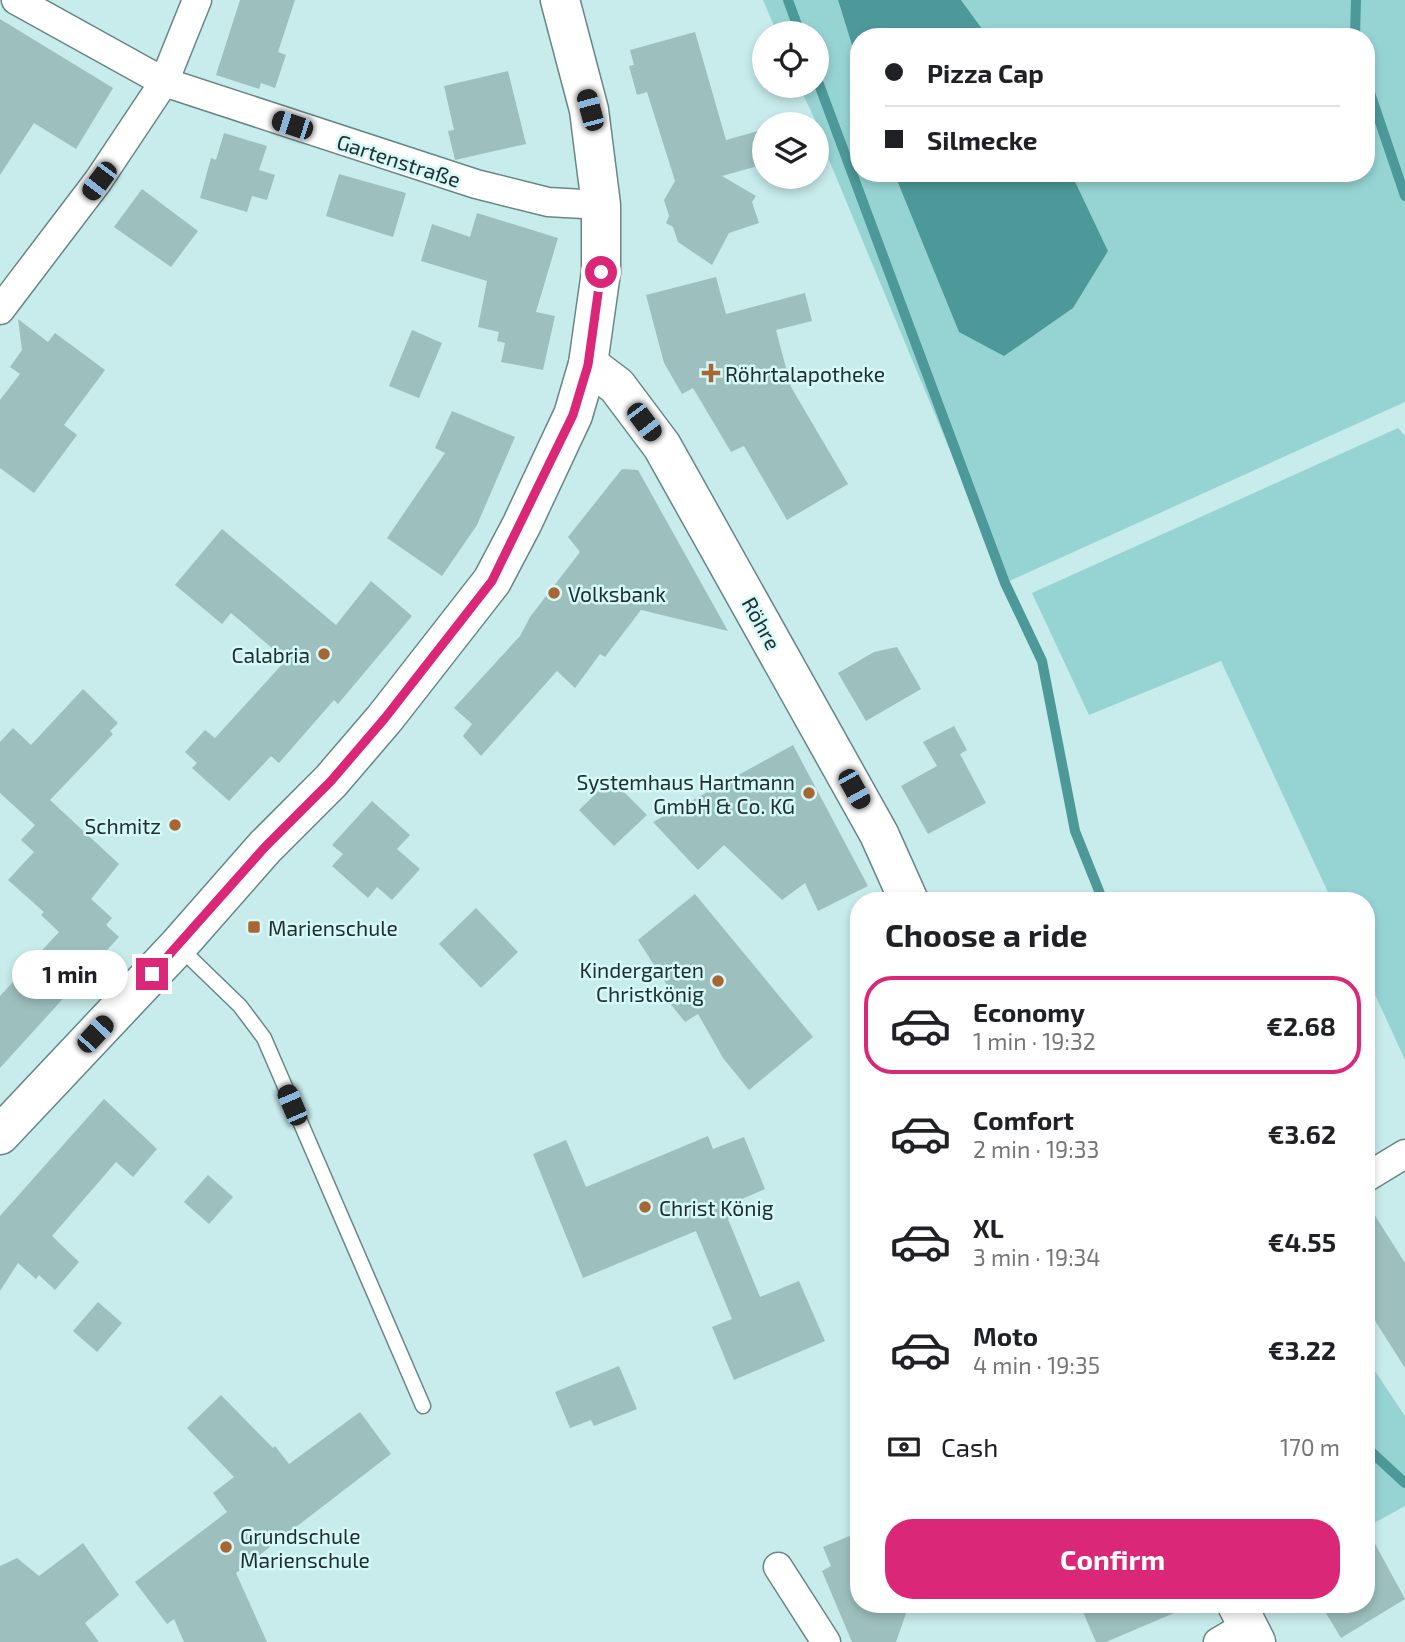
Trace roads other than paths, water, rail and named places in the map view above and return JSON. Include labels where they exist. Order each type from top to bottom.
[{"type":"main road","points":[[0,1135],[178,946],[265,847],[331,781],[385,718],[492,581],[573,415],[588,365],[601,272],[601,205],[590,110],[560,0]]},
{"type":"main road","name":"Röhre","points":[[588,365],[617,387],[662,446],[879,834],[905,892]]},
{"type":"street","name":"Gartenstraße","points":[[16,0],[164,82],[476,184],[548,202],[601,205]]},
{"type":"street","points":[[0,310],[99,181],[164,82],[197,0]]},
{"type":"street","points":[[1375,1172],[1405,1154]]},
{"type":"street","points":[[778,1566],[827,1642]]},
{"type":"lane","points":[[178,946],[240,1006],[264,1038],[423,1406]]},
{"type":"waterway","points":[[788,0],[796,21]]},
{"type":"waterway","points":[[1355,28],[1356,0]]},
{"type":"waterway","points":[[824,98],[850,167]]},
{"type":"waterway","points":[[1375,108],[1405,196]]},
{"type":"waterway","points":[[855,182],[1005,583],[1042,661],[1075,831],[1099,892]]},
{"type":"waterway","points":[[1375,1455],[1405,1483]]},
{"type":"place","name":"Röhrtalapotheke","points":[[711,373]]},
{"type":"place","name":"Volksbank","points":[[554,593]]},
{"type":"place","name":"Calabria","points":[[324,654]]},
{"type":"place","name":"Systemhaus Hartmann GmbH & Co. KG","points":[[809,793]]},
{"type":"place","name":"Schmitz","points":[[175,825]]},
{"type":"place","name":"Marienschule","points":[[254,927]]},
{"type":"place","name":"Kindergarten Christkönig","points":[[718,981]]},
{"type":"place","name":"Christ König","points":[[645,1207]]},
{"type":"place","name":"Grundschule Marienschule","points":[[226,1547]]}]
